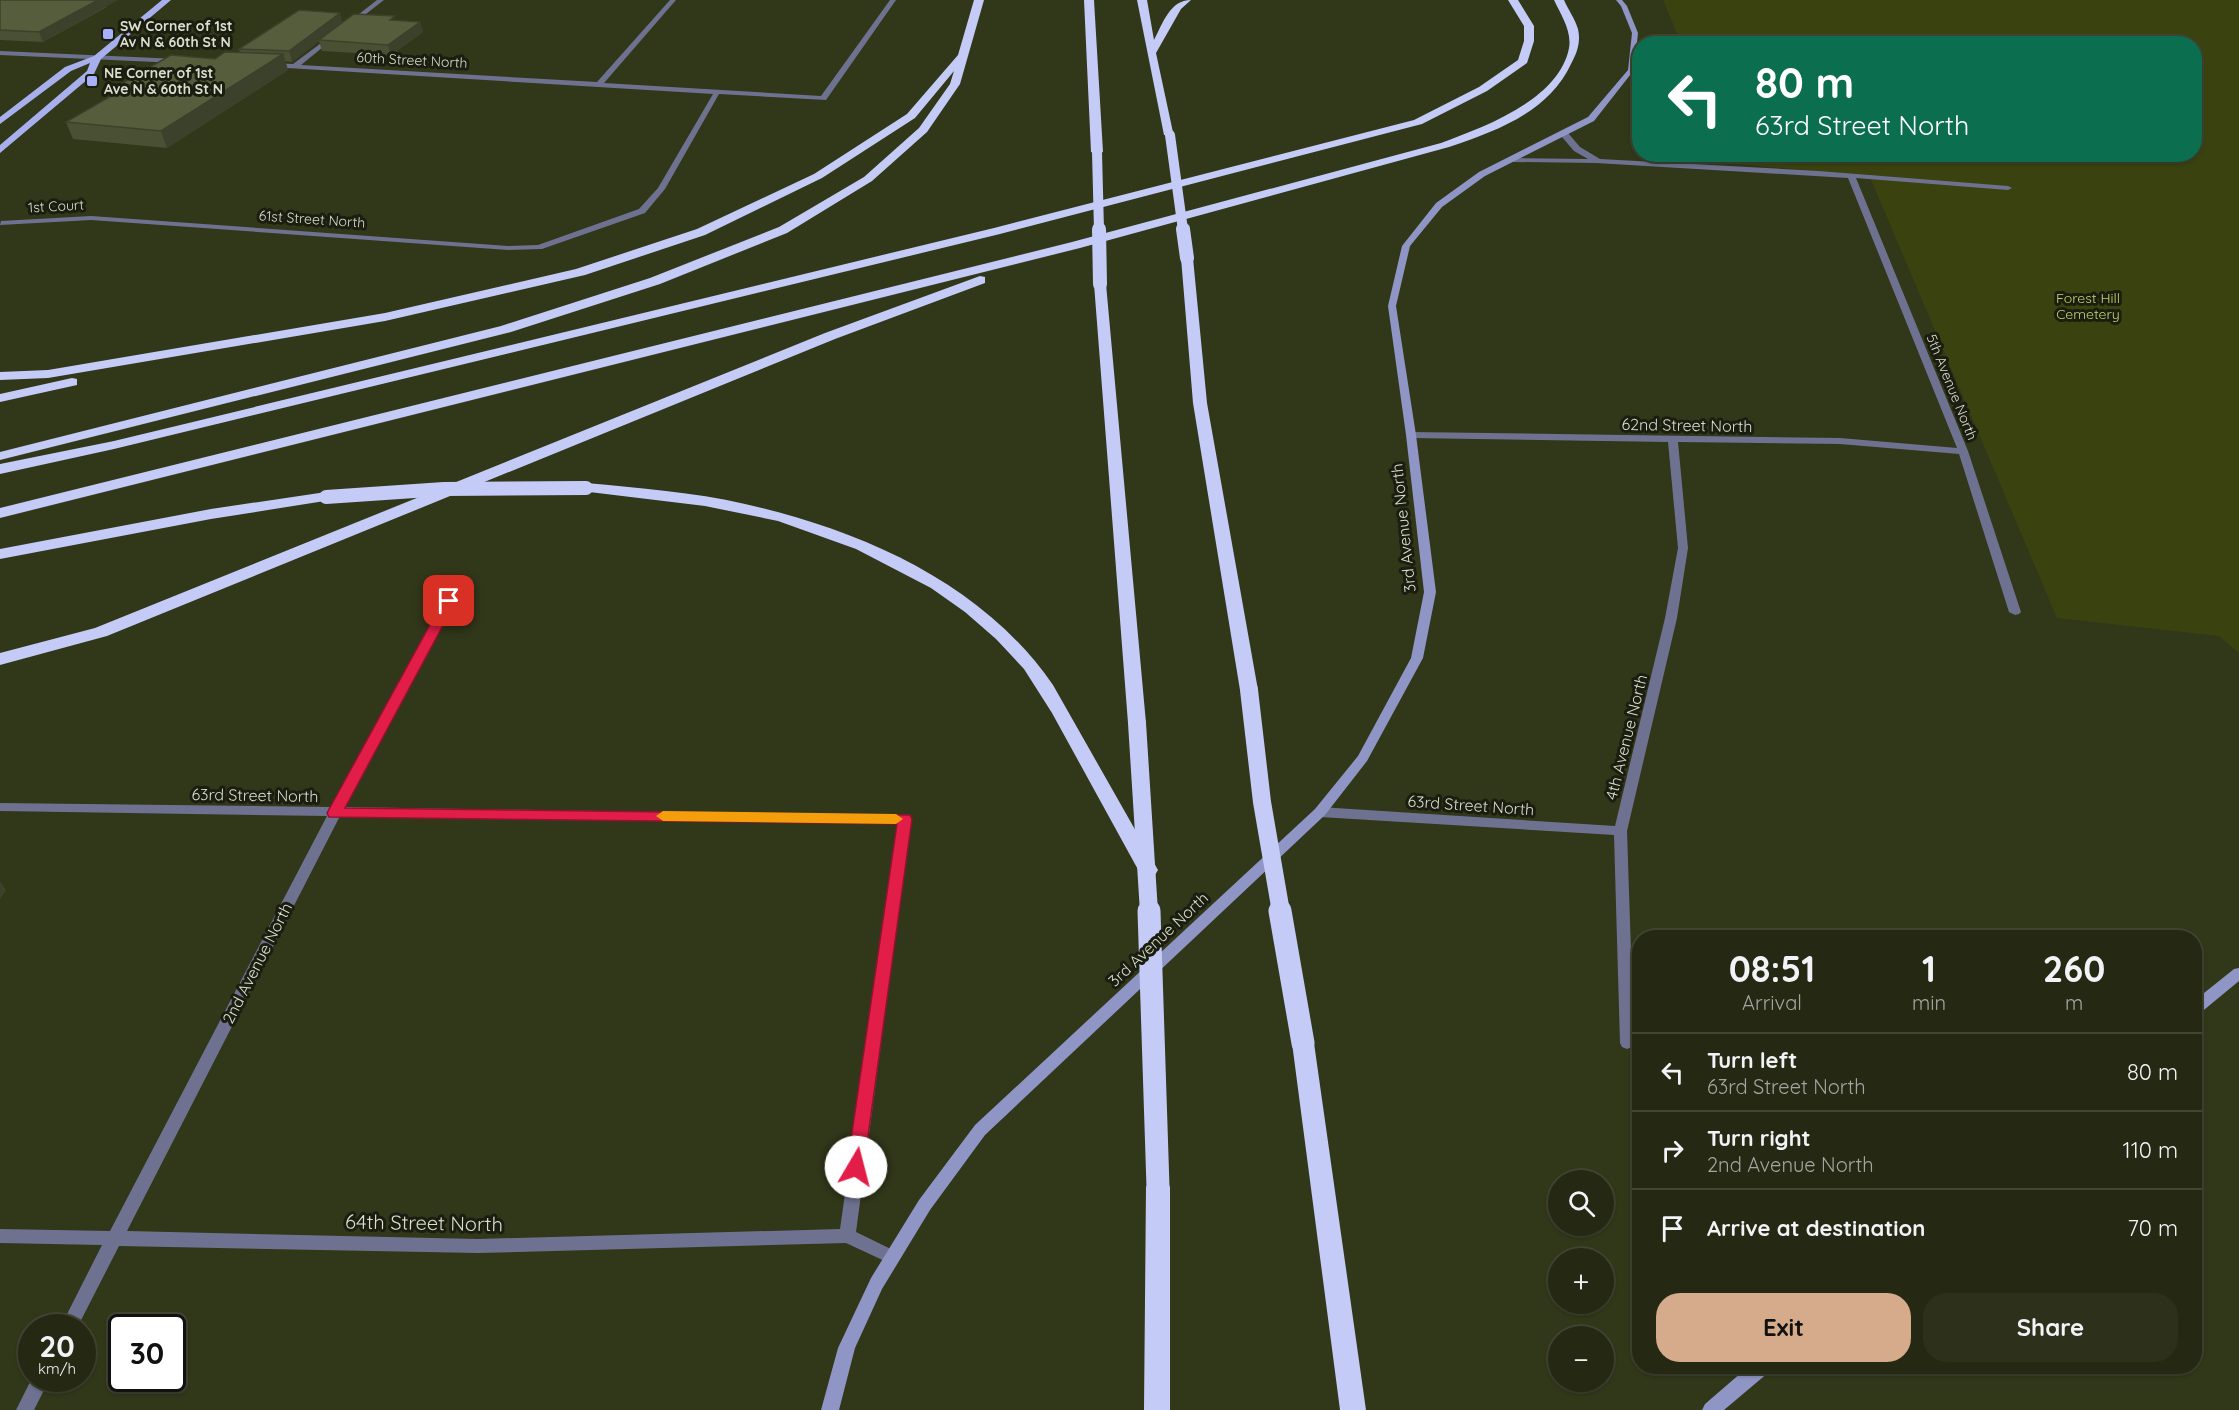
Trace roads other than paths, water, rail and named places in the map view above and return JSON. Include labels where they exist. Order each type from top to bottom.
[{"type":"highway","points":[[0,456],[506,329],[655,281],[783,230],[868,179],[923,130],[955,84],[979,0]]},
{"type":"highway","points":[[1089,0],[1097,153],[1100,284],[1148,871],[1158,1187],[1157,1410]]},
{"type":"highway","points":[[1142,0],[1151,53],[1170,135],[1187,258],[1200,404],[1249,690],[1262,802],[1303,1043],[1353,1410]]},
{"type":"highway","points":[[1151,53],[1178,8],[1186,0]]},
{"type":"highway","points":[[0,469],[114,445],[996,231],[1418,122],[1483,89],[1523,61],[1529,41],[1528,26],[1514,0]]},
{"type":"highway","points":[[0,513],[1076,245],[1384,163],[1493,128],[1547,94],[1561,75],[1574,48],[1573,29],[1559,0]]},
{"type":"highway","points":[[0,376],[48,374],[385,316],[568,274],[701,232],[818,177],[911,116],[964,52]]},
{"type":"highway","points":[[0,659],[101,632],[830,336],[1076,245]]},
{"type":"highway","points":[[0,398],[75,381],[169,354]]},
{"type":"highway","points":[[0,554],[212,514],[326,497],[444,489],[586,489],[684,498],[771,515],[845,540],[915,573],[967,607],[1009,643],[1029,664],[1060,709],[1148,871]]},
{"type":"main road","points":[[0,121],[68,69],[97,57],[167,0]]},
{"type":"main road","points":[[0,150],[91,72],[97,57]]},
{"type":"street","points":[[295,66],[381,0]]},
{"type":"street","points":[[598,85],[673,0]]},
{"type":"street","name":"60th Street North","points":[[260,64],[823,98],[893,0]]},
{"type":"street","name":"3rd Avenue North","points":[[1619,0],[1624,6],[1635,36]]},
{"type":"street","points":[[0,52],[189,61]]},
{"type":"street","name":"3rd Avenue North","points":[[830,1410],[850,1341],[891,1257],[933,1188],[980,1130],[1320,812],[1363,758],[1417,658],[1430,592],[1411,435],[1392,306],[1406,246],[1439,205],[1482,174],[1565,135],[1590,119],[1630,70],[1632,55]]},
{"type":"street","name":"61st Street North","points":[[113,219],[508,248],[539,247],[642,211],[660,189],[717,92]]},
{"type":"street","points":[[1565,135],[1577,149],[1598,161]]},
{"type":"street","points":[[1514,160],[1554,158],[2008,188]]},
{"type":"street","name":"5th Avenue North","points":[[1852,177],[1963,451],[2015,612]]},
{"type":"street","name":"1st Court","points":[[1,223],[113,219]]},
{"type":"street","name":"62nd Street North","points":[[1411,435],[1840,441],[1963,451]]},
{"type":"street","name":"4th Avenue North","points":[[1627,1043],[1620,831],[1671,618],[1683,548],[1673,440]]},
{"type":"street","name":"2nd Avenue North","points":[[75,1314],[334,813],[449,601]]},
{"type":"street","name":"63rd Street North","points":[[0,807],[905,819],[847,1236]]},
{"type":"street","name":"63rd Street North","points":[[1320,812],[1620,831]]},
{"type":"street","points":[[2202,1003],[2239,973]]},
{"type":"street","name":"64th Street North","points":[[0,1236],[478,1246],[847,1236]]},
{"type":"street","points":[[847,1236],[891,1257]]},
{"type":"street","points":[[1711,1410],[1754,1374]]},
{"type":"street","points":[[25,1410],[34,1392]]},
{"type":"place","name":"SW Corner of 1st Av N & 60th St N","points":[[108,34]]},
{"type":"place","name":"NE Corner of 1st Ave N & 60th St N","points":[[92,81]]},
{"type":"park label","name":"Forest Hill Cemetery","points":[[2088,306]]}]
